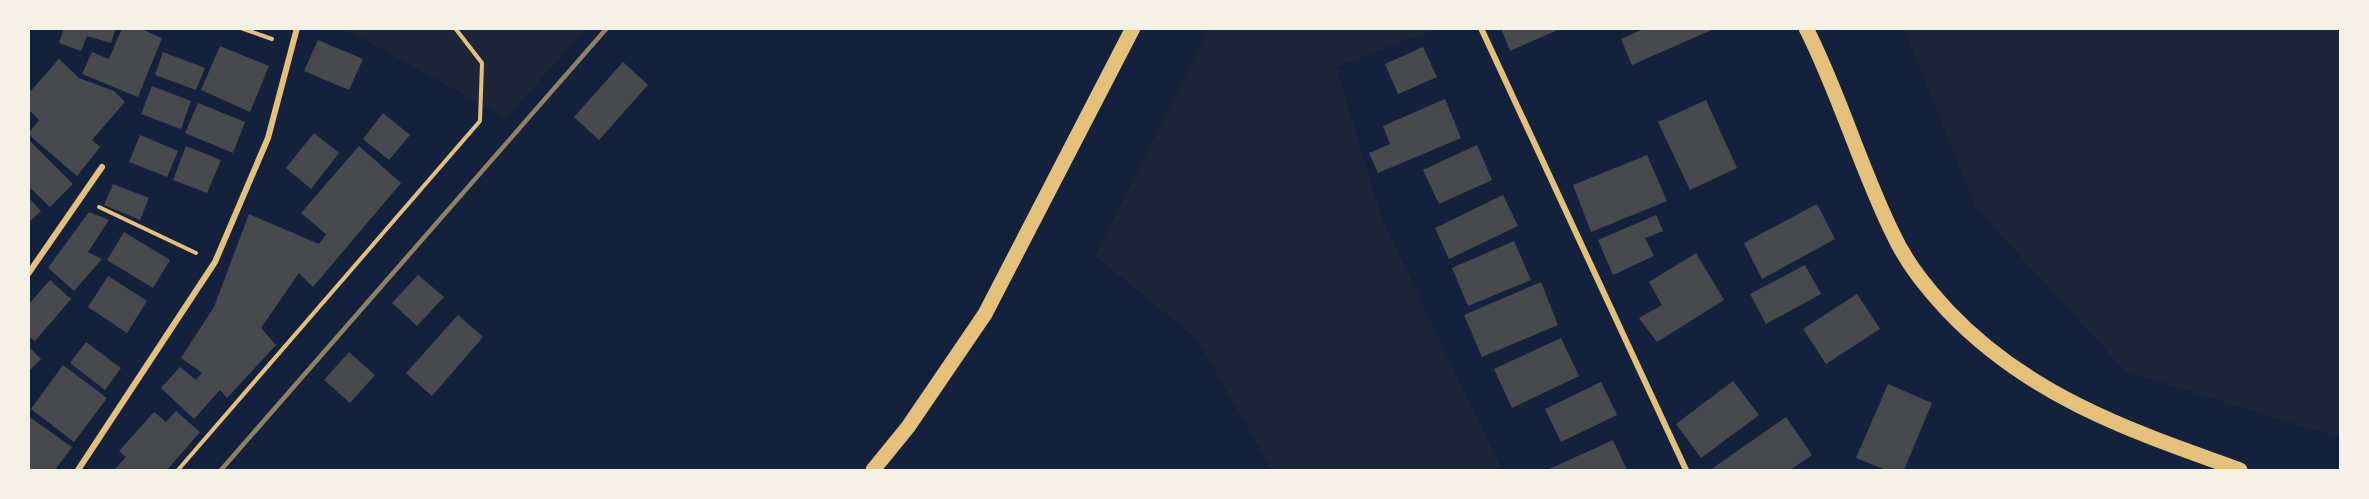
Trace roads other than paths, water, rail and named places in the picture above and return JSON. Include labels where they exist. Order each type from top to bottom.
[{"type":"main road","points":[[873,471],[908,427],[985,315],[1133,28]]},
{"type":"main road","points":[[1806,28],[1893,234],[1918,279],[1972,336],[2013,369],[2066,400],[2121,427],[2240,471]]},
{"type":"street","points":[[78,471],[215,262],[268,138],[297,28]]},
{"type":"street","points":[[1481,28],[1686,471]]},
{"type":"street","points":[[28,274],[102,167]]},
{"type":"railway","points":[[221,470],[607,28]]}]
